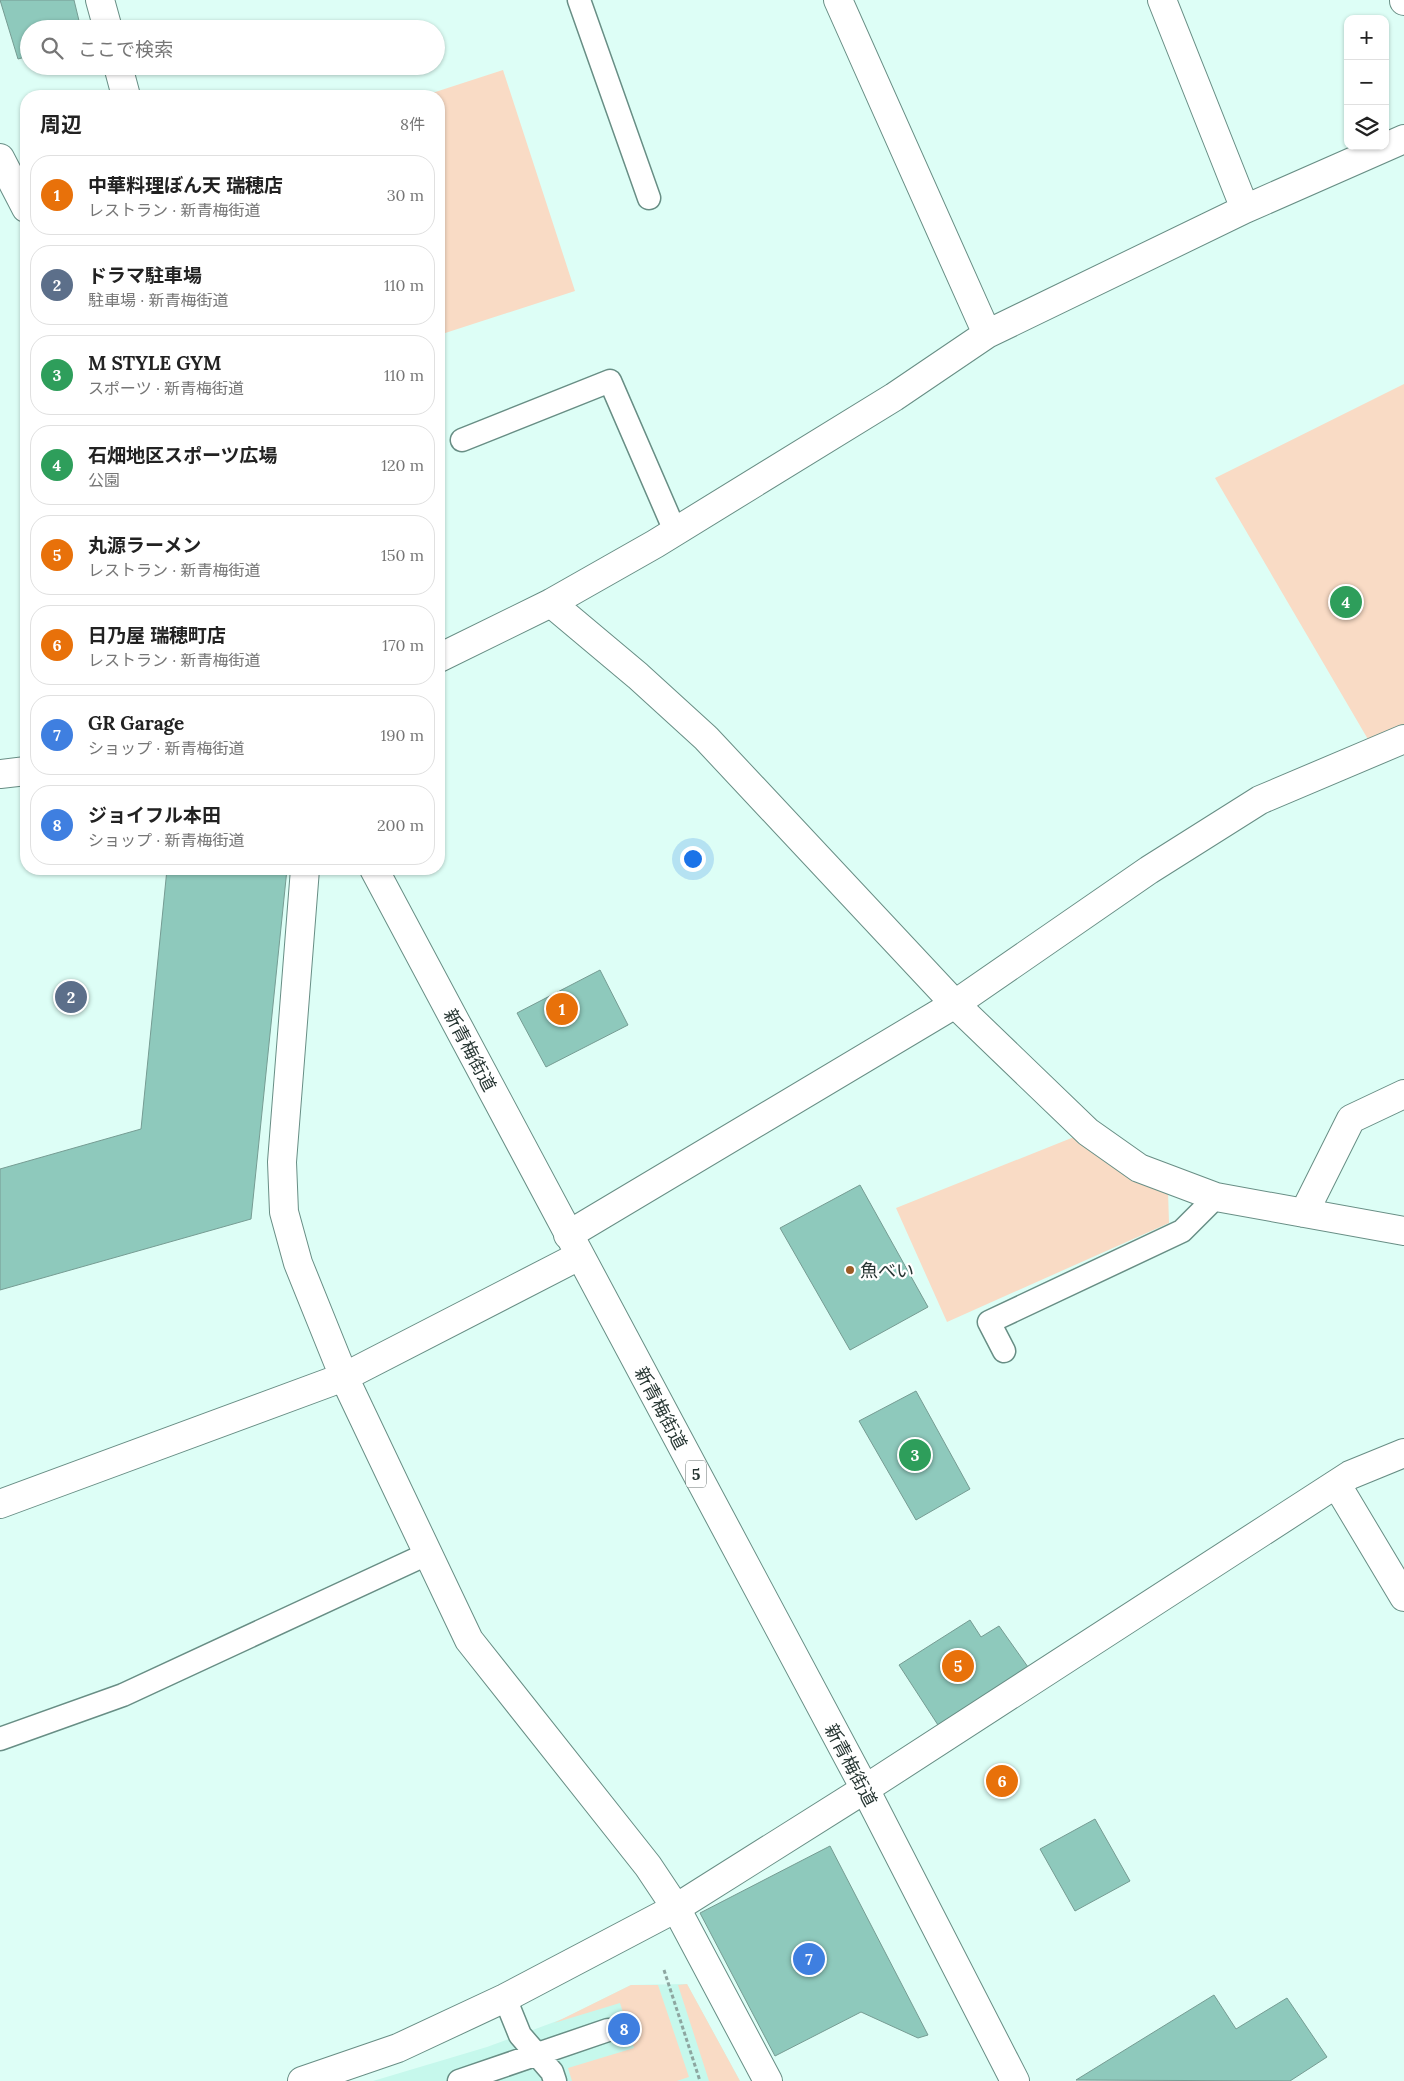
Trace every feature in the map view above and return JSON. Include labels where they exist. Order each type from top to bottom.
[{"type":"street","points":[[100,0],[106,20]]},
{"type":"street","points":[[838,0],[987,334]]},
{"type":"street","points":[[1162,0],[1245,209]]},
{"type":"street","points":[[120,75],[124,90]]},
{"type":"street","points":[[445,655],[551,604],[675,532],[894,397],[987,334],[1245,209],[1404,139]]},
{"type":"street","points":[[0,158],[20,196]]},
{"type":"street","points":[[551,604],[638,676],[706,738],[955,1004],[1088,1132],[1139,1168],[1216,1197],[1404,1231]]},
{"type":"street","points":[[0,1504],[344,1378],[574,1245],[955,1004],[1149,870],[1260,800],[1404,739]]},
{"type":"street","points":[[0,774],[20,772]]},
{"type":"street","points":[[305,875],[282,1162],[284,1212],[298,1263],[344,1378],[468,1640],[648,1866],[676,1908],[768,2081]]},
{"type":"street","name":"新青梅街道","points":[[377,875],[865,1790],[1015,2081]]},
{"type":"street","points":[[1304,1213],[1350,1120],[1404,1094]]},
{"type":"street","points":[[302,2081],[398,2048],[505,1998],[676,1908],[865,1790],[1350,1475],[1404,1453]]},
{"type":"street","points":[[1337,1485],[1404,1597]]},
{"type":"lane","points":[[579,0],[648,198]]},
{"type":"lane","points":[[462,440],[610,381],[675,532]]},
{"type":"lane","points":[[1004,1351],[989,1322],[1182,1231],[1216,1197]]},
{"type":"lane","points":[[0,1738],[123,1695],[427,1554]]},
{"type":"lane","points":[[505,1998],[520,2035],[552,2072],[555,2081]]},
{"type":"lane","points":[[459,2081],[608,2030]]},
{"type":"path","points":[[664,1970],[700,2081]]},
{"type":"shaded area","points":[[503,70],[575,291],[445,333],[445,90],[441,90]]},
{"type":"shaded area","points":[[1404,384],[1404,725],[1369,741],[1215,478]]},
{"type":"shaded area","points":[[1074,1137],[1168,1191],[1169,1223],[947,1322],[896,1208]]},
{"type":"shaded area","points":[[687,1984],[740,2081],[373,2081],[487,2047],[565,2018],[631,1985]]},
{"type":"shaded area","points":[[687,1984],[740,2081],[709,2081],[678,1985]]},
{"type":"shaded area","points":[[631,1985],[658,1985],[689,2077],[677,2081],[572,2081],[568,2068],[634,2048],[620,2003],[554,2023]]},
{"type":"building","points":[[0,0],[74,0],[79,20],[20,20],[20,58],[18,59]]},
{"type":"building","points":[[166,875],[286,875],[251,1219],[0,1290],[0,1169],[141,1129]]},
{"type":"building","points":[[600,970],[628,1025],[546,1067],[517,1013]]},
{"type":"building","points":[[860,1185],[928,1307],[850,1350],[780,1228]]},
{"type":"building","points":[[916,1391],[970,1489],[916,1520],[859,1421]]},
{"type":"building","points":[[970,1620],[981,1637],[999,1626],[1028,1667],[938,1725],[899,1665]]},
{"type":"building","points":[[1095,1819],[1130,1881],[1075,1911],[1040,1849]]},
{"type":"building","points":[[830,1846],[928,2035],[918,2038],[861,2012],[775,2056],[700,1913]]},
{"type":"building","points":[[1214,1995],[1236,2029],[1287,1998],[1327,2057],[1290,2081],[1076,2080]]},
{"type":"place","name":"石畑地区スポーツ広場","points":[[1346,602]]},
{"type":"place","name":"ドラマ駐車場","points":[[71,997]]},
{"type":"place","name":"中華料理ぼん天 瑞穂店","points":[[562,1009]]},
{"type":"place","name":"魚べい","points":[[850,1270]]},
{"type":"place","name":"M STYLE GYM","points":[[915,1455]]},
{"type":"place","name":"丸源ラーメン","points":[[958,1666]]},
{"type":"place","name":"日乃屋 瑞穂町店","points":[[1002,1781]]},
{"type":"place","name":"GR Garage","points":[[809,1959]]},
{"type":"place","name":"ジョイフル本田","points":[[624,2029]]}]
